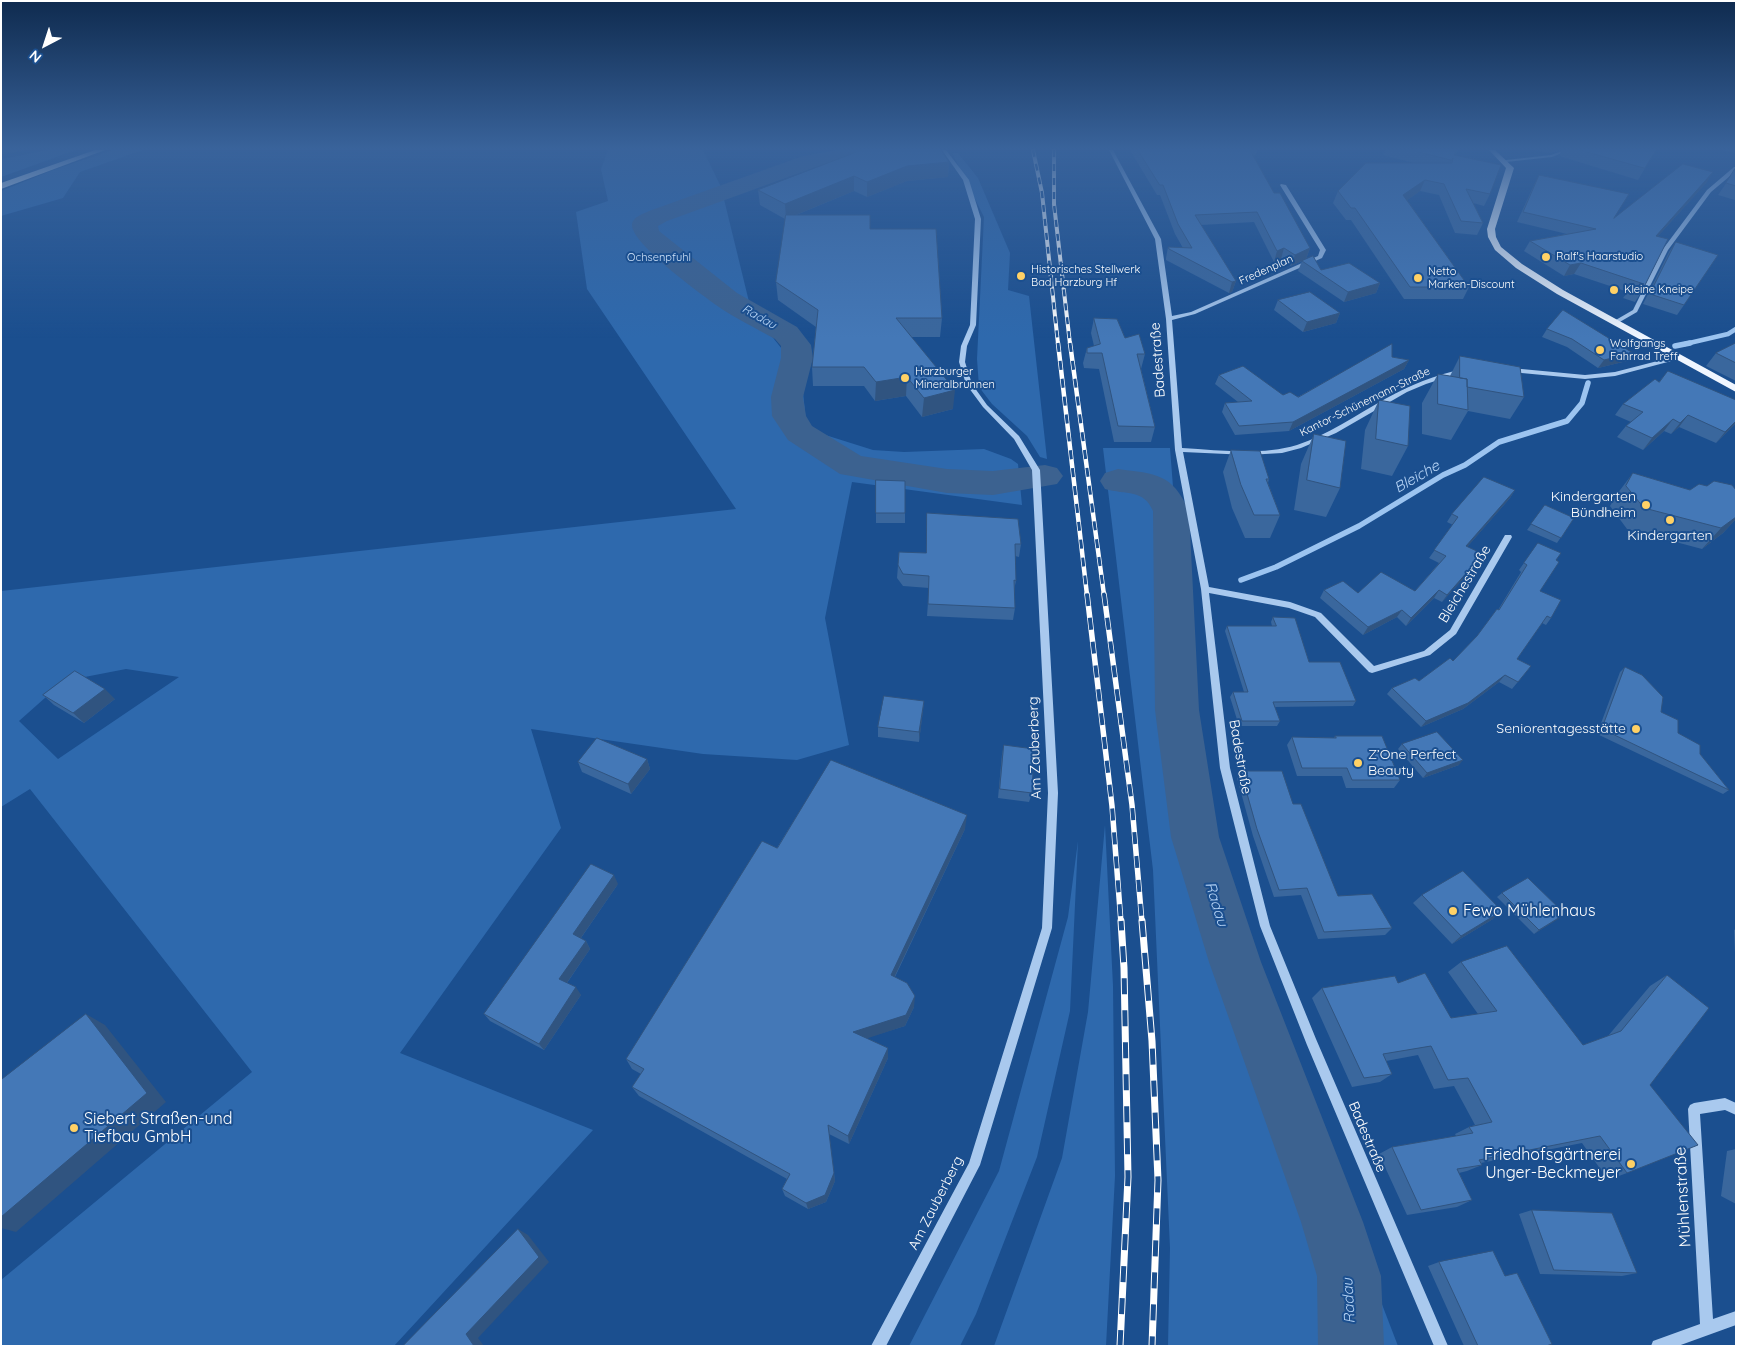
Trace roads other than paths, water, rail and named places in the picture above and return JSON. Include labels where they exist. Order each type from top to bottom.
[{"type":"main road","points":[[1495,213],[1491,229],[1492,237],[1498,248],[1533,275],[1677,358],[1736,389]]},
{"type":"street","name":"Am Zauberberg","points":[[878,1346],[974,1165],[1047,928],[1052,793],[1036,470],[1017,438],[985,406],[969,384],[962,362],[964,346],[973,325],[978,218],[976,213]]},
{"type":"street","name":"Badestraße","points":[[1144,213],[1158,239],[1169,319],[1179,450],[1205,590],[1225,768],[1265,926],[1311,1041],[1441,1346]]},
{"type":"street","name":"Fredenplan","points":[[1169,319],[1193,313],[1320,257],[1322,250],[1300,213]]},
{"type":"street","points":[[1616,322],[1635,311],[1665,250],[1693,213]]},
{"type":"street","points":[[1500,369],[1585,377],[1615,374],[1677,358]]},
{"type":"street","name":"Kantor-Schünemann-Straße","points":[[1179,450],[1255,454],[1286,449],[1314,441],[1421,383],[1446,374],[1469,370]]},
{"type":"street","name":"Bleichestraße","points":[[1205,590],[1290,604],[1318,615],[1372,670],[1427,653],[1453,632],[1508,537]]},
{"type":"street","name":"Mühlenstraße","points":[[1707,1327],[1694,1109],[1724,1104],[1736,1109]]},
{"type":"street","points":[[1658,1346],[1736,1318]]},
{"type":"waterway","name":"Radau","points":[[667,213],[645,223],[646,232],[654,242],[727,299],[786,333],[796,345],[797,358],[787,397],[789,416],[800,433],[852,466],[947,481],[993,483],[1045,476]]},
{"type":"waterway","name":"Bleiche","points":[[1685,344],[1728,334],[1736,329]]},
{"type":"waterway","name":"Bleiche","points":[[1685,344],[1690,343]]},
{"type":"waterway","name":"Bleiche","points":[[1675,346],[1685,344]]},
{"type":"waterway","name":"Bleiche","points":[[1241,580],[1276,567],[1359,526],[1443,475],[1465,465],[1499,442],[1567,421],[1582,403],[1588,383]]},
{"type":"waterway","name":"Radau","points":[[1118,481],[1145,484],[1157,489],[1167,501],[1171,511],[1177,710],[1195,837],[1235,962],[1332,1222],[1349,1276],[1351,1346]]},
{"type":"railway","points":[[1044,213],[1058,344]]},
{"type":"railway","points":[[1055,213],[1070,344]]},
{"type":"railway","points":[[1058,343],[1087,595]]},
{"type":"railway","points":[[1070,343],[1104,595]]},
{"type":"railway","points":[[1087,594],[1112,806],[1121,923]]},
{"type":"railway","points":[[1104,594],[1132,805],[1142,923]]},
{"type":"railway","points":[[1120,1346],[1128,1177],[1124,968],[1121,921]]},
{"type":"railway","points":[[1142,921],[1152,1041],[1158,1180],[1152,1346]]},
{"type":"place","name":"Ralf's Haarstudio","points":[[1546,257]]},
{"type":"place","name":"Historisches Stellwerk Bad Harzburg Hf","points":[[1021,276]]},
{"type":"place","name":"Netto Marken-Discount","points":[[1418,278]]},
{"type":"place","name":"Kleine Kneipe","points":[[1614,290]]},
{"type":"place","name":"Wolfgangs Fahrrad Treff","points":[[1600,350]]},
{"type":"place","name":"Harzburger Mineralbrunnen","points":[[905,378]]},
{"type":"place","name":"Kindergarten Bündheim","points":[[1646,505]]},
{"type":"place","name":"Kindergarten","points":[[1670,520]]},
{"type":"place","name":"Seniorentagesstätte","points":[[1636,729]]},
{"type":"place","name":"Z’One Perfect Beauty","points":[[1358,763]]},
{"type":"place","name":"Fewo Mühlenhaus","points":[[1453,911]]},
{"type":"place","name":"Siebert Straßen-und Tiefbau GmbH","points":[[74,1128]]},
{"type":"place","name":"Friedhofsgärtnerei Unger-Beckmeyer","points":[[1631,1164]]},
{"type":"park label","name":"Ochsenpfuhl","points":[[659,258]]}]
